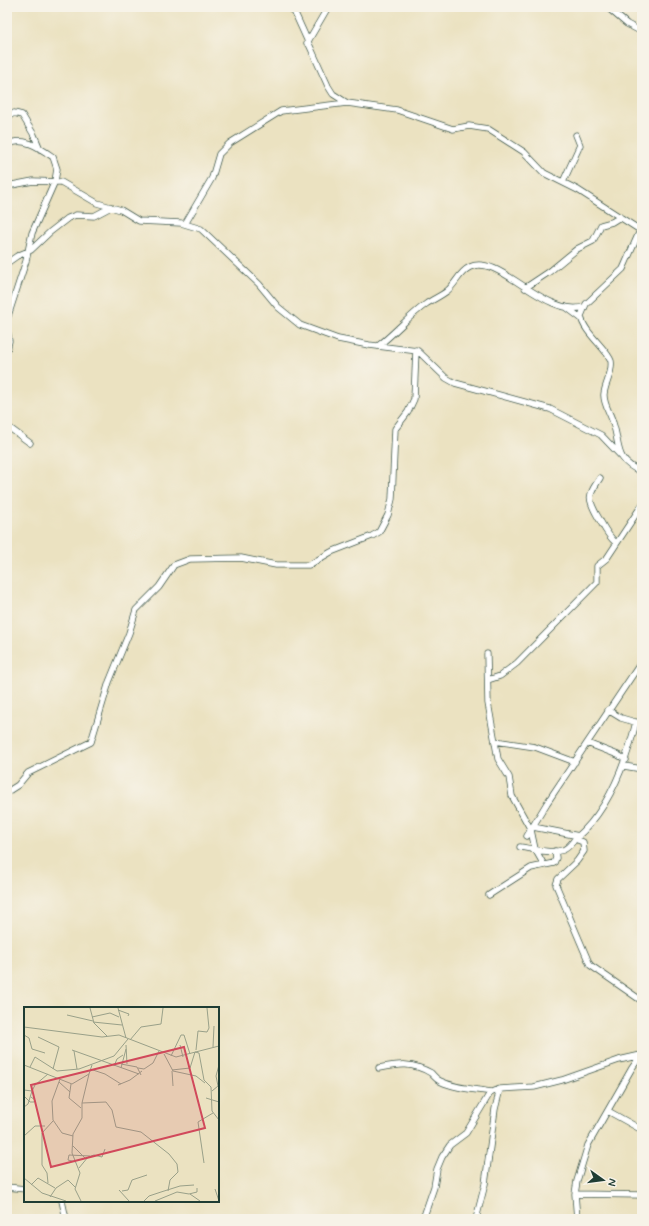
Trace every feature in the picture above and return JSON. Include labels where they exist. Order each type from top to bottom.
[{"type":"street","points":[[289,7],[297,16],[307,43],[328,86],[333,94],[348,103]]},
{"type":"street","points":[[307,43],[313,30],[328,7]]},
{"type":"street","points":[[607,7],[627,24],[642,32]]},
{"type":"street","points":[[185,224],[212,178],[219,154],[230,143],[281,111],[348,103],[397,110],[453,129],[469,126],[488,130],[524,152],[544,173],[564,182],[620,217],[641,228],[623,269],[584,307],[574,309],[566,307],[537,295],[489,266],[481,264],[471,266],[461,273],[448,291],[426,303],[378,346]]},
{"type":"street","points":[[7,116],[14,113],[22,115],[34,135],[40,150]]},
{"type":"street","points":[[564,182],[580,145],[576,135]]},
{"type":"street","points":[[7,145],[15,140],[23,141],[55,160],[57,169],[55,181],[32,234],[28,252],[7,319]]},
{"type":"street","points":[[7,186],[34,181],[55,181],[66,184],[87,198],[120,210],[140,221],[185,224],[205,231],[259,284],[278,307],[300,325],[338,339],[378,346],[416,350],[455,383],[550,409],[601,435],[621,456],[642,472]]},
{"type":"street","points":[[7,263],[17,256],[28,252],[68,218],[76,214],[94,216],[111,207]]},
{"type":"street","points":[[525,288],[549,272],[577,249],[593,241],[601,225],[612,222],[620,217]]},
{"type":"street","points":[[566,307],[582,319],[596,343],[610,360],[611,370],[604,397],[614,424],[616,441],[621,456]]},
{"type":"street","points":[[582,319],[584,307]]},
{"type":"street","points":[[7,329],[9,341],[7,350]]},
{"type":"street","points":[[7,792],[18,785],[28,773],[90,742],[109,682],[129,633],[136,610],[159,587],[171,568],[178,562],[190,559],[241,558],[276,565],[309,565],[336,550],[372,536],[378,532],[388,515],[392,500],[395,429],[408,412],[414,399],[416,350]]},
{"type":"street","points":[[7,426],[30,443]]},
{"type":"street","points":[[600,478],[591,492],[589,502],[604,530],[616,543]]},
{"type":"street","points":[[488,680],[500,676],[517,663],[570,607],[592,588],[597,580],[597,566],[607,558],[642,505]]},
{"type":"street","points":[[487,654],[488,703],[499,762],[509,777],[512,796],[532,829],[535,849],[544,865]]},
{"type":"street","points":[[527,836],[608,710],[641,664]]},
{"type":"street","points":[[608,710],[621,718],[642,724]]},
{"type":"street","points":[[520,847],[555,851],[566,848],[590,826],[625,763],[636,722]]},
{"type":"street","points":[[495,741],[535,747],[575,762]]},
{"type":"street","points":[[587,743],[618,755],[625,763],[642,769]]},
{"type":"street","points":[[532,829],[577,837],[583,842],[584,851],[577,861],[558,879],[556,885],[590,965],[642,1001]]},
{"type":"street","points":[[489,895],[526,870],[556,861],[555,851]]},
{"type":"street","points":[[423,1219],[442,1157],[450,1145],[465,1135],[488,1095],[500,1089],[534,1087],[573,1077],[619,1060],[642,1054]]},
{"type":"street","points":[[577,1219],[575,1194],[577,1181],[588,1145],[632,1068],[642,1054]]},
{"type":"street","points":[[380,1068],[399,1065],[416,1065],[432,1074],[441,1082],[458,1087],[492,1092]]},
{"type":"street","points":[[476,1219],[485,1184],[495,1109],[500,1089]]},
{"type":"street","points":[[608,1111],[642,1130]]},
{"type":"street","points":[[7,1187],[24,1189]]},
{"type":"street","points":[[575,1194],[642,1195]]},
{"type":"street","points":[[62,1202],[66,1219]]}]
